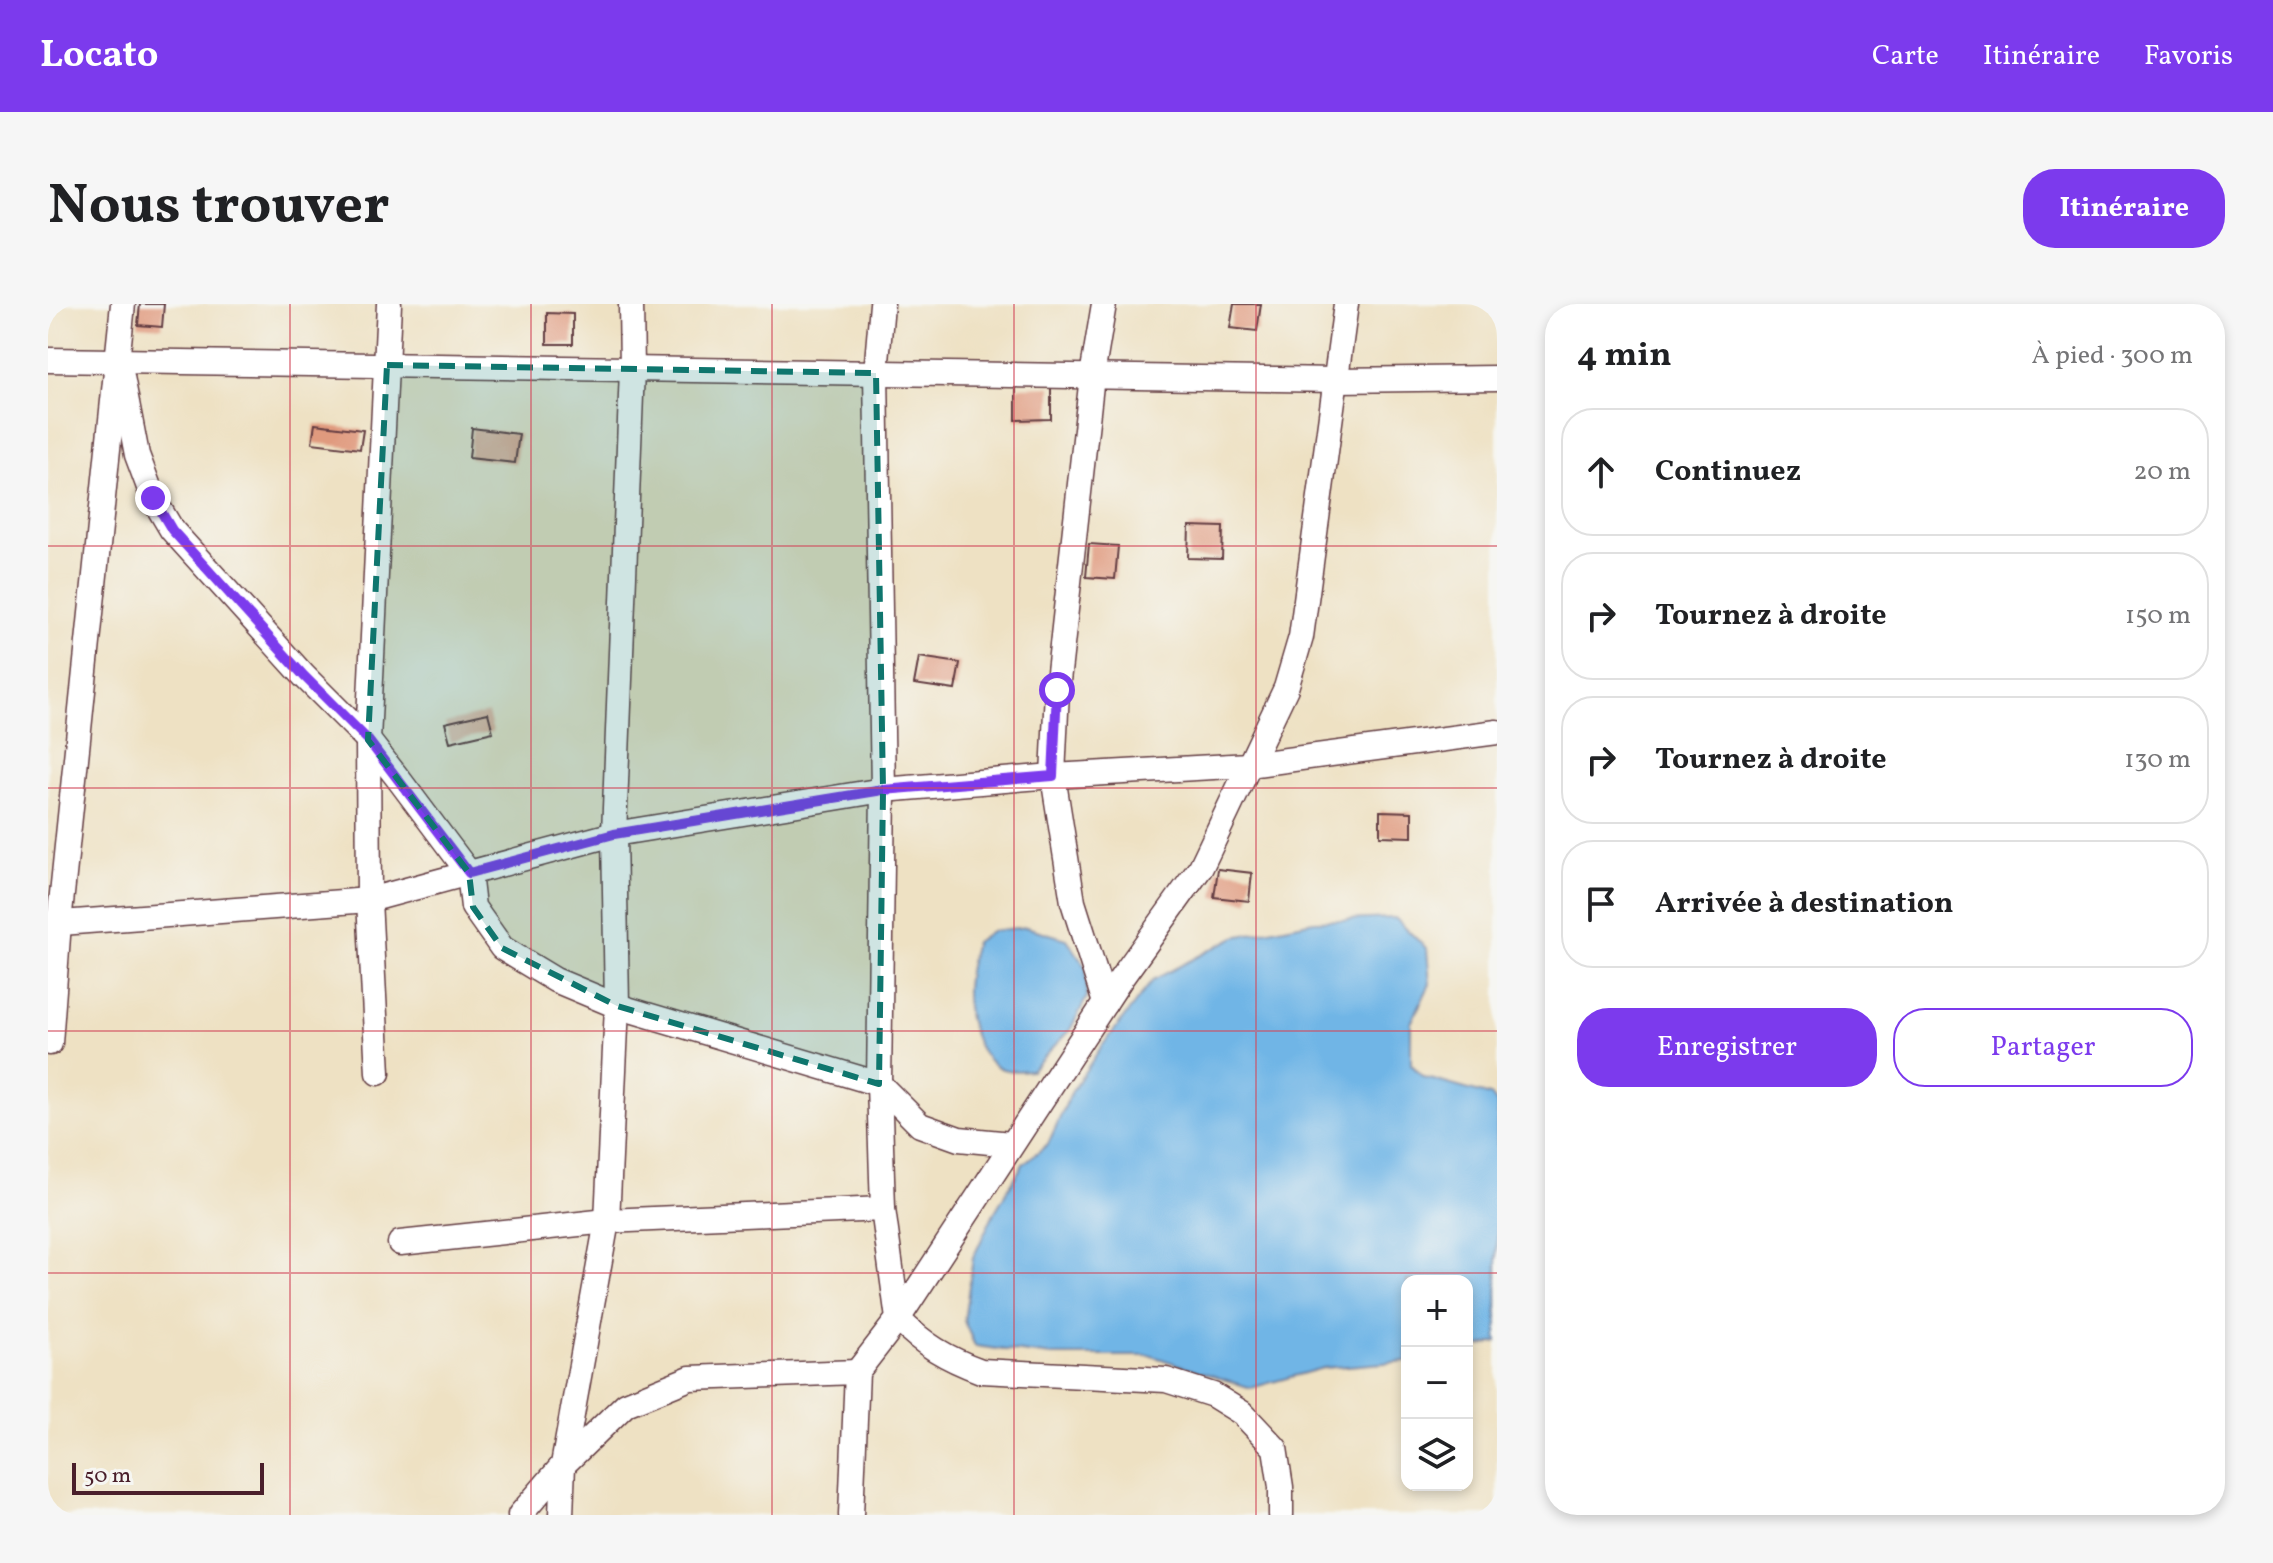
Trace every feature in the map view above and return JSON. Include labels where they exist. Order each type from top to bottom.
[{"type":"street","points":[[50,1043],[53,923],[119,361],[123,304]]},
{"type":"street","points":[[378,1073],[369,900],[368,740],[389,304]]},
{"type":"street","points":[[561,1515],[563,1465],[607,1221],[617,1006],[614,834],[632,369],[631,304]]},
{"type":"street","points":[[882,304],[876,373],[883,790],[879,1084],[883,1209],[898,1319],[920,1341],[954,1361],[981,1371],[1166,1380],[1213,1395],[1242,1413],[1275,1448],[1281,1487],[1281,1515]]},
{"type":"street","points":[[1104,304],[1092,376],[1057,690],[1053,776],[1073,902],[1105,1003]]},
{"type":"street","points":[[851,1515],[857,1372],[898,1319],[1105,1003],[1201,867],[1286,688],[1301,637],[1346,304]]},
{"type":"street","points":[[48,360],[1336,380],[1497,378]]},
{"type":"street","points":[[119,361],[137,455],[153,498],[172,530],[304,676],[368,740],[469,873],[473,907],[502,948],[555,980],[617,1006],[879,1084],[920,1125],[959,1139],[1011,1144]]},
{"type":"street","points":[[53,923],[369,900],[614,834],[883,790],[1249,765],[1497,732]]},
{"type":"street","points":[[400,1243],[607,1221],[883,1209]]},
{"type":"street","points":[[520,1515],[563,1465],[626,1404],[690,1378],[857,1372]]},
{"type":"highlighted area","points":[[387,365],[876,373],[883,790],[879,1084],[617,1006],[502,948],[473,907],[469,873],[368,740]]},
{"type":"water","points":[[1395,918],[1427,949],[1430,984],[1411,1023],[1411,1064],[1423,1077],[1491,1096],[1497,1104],[1497,1342],[1473,1348],[1473,1275],[1401,1275],[1401,1362],[1323,1368],[1251,1388],[1152,1356],[1051,1356],[975,1346],[964,1321],[973,1258],[993,1215],[1023,1164],[1048,1144],[1071,1093],[1099,1050],[1153,980],[1235,937],[1314,921]]},
{"type":"water","points":[[1026,927],[1067,939],[1086,967],[1087,997],[1070,1030],[1031,1070],[1011,1071],[991,1062],[977,1041],[969,1015],[967,979],[975,942],[991,931]]},
{"type":"building","points":[[140,304],[164,304],[162,327],[138,325]]},
{"type":"building","points":[[1234,304],[1261,304],[1257,331],[1230,328]]},
{"type":"building","points":[[547,313],[573,314],[573,344],[547,344]]},
{"type":"building","points":[[1051,386],[1051,419],[1016,420],[1016,387]]},
{"type":"building","points":[[315,424],[363,430],[360,449],[312,443]]},
{"type":"building","points":[[472,428],[519,434],[515,463],[469,458]]},
{"type":"building","points":[[1189,526],[1223,527],[1222,559],[1188,558]]},
{"type":"building","points":[[1089,544],[1118,546],[1115,579],[1086,577]]},
{"type":"building","points":[[919,657],[960,663],[955,690],[914,684]]},
{"type":"building","points":[[488,713],[493,732],[450,742],[445,723]]},
{"type":"building","points":[[1380,811],[1412,812],[1412,837],[1380,836]]},
{"type":"building","points":[[1218,869],[1252,873],[1249,901],[1214,897]]},
{"type":"route","points":[[153,498],[172,530],[304,676],[368,740],[469,873],[614,834],[883,790],[1053,776],[1057,690]]}]
